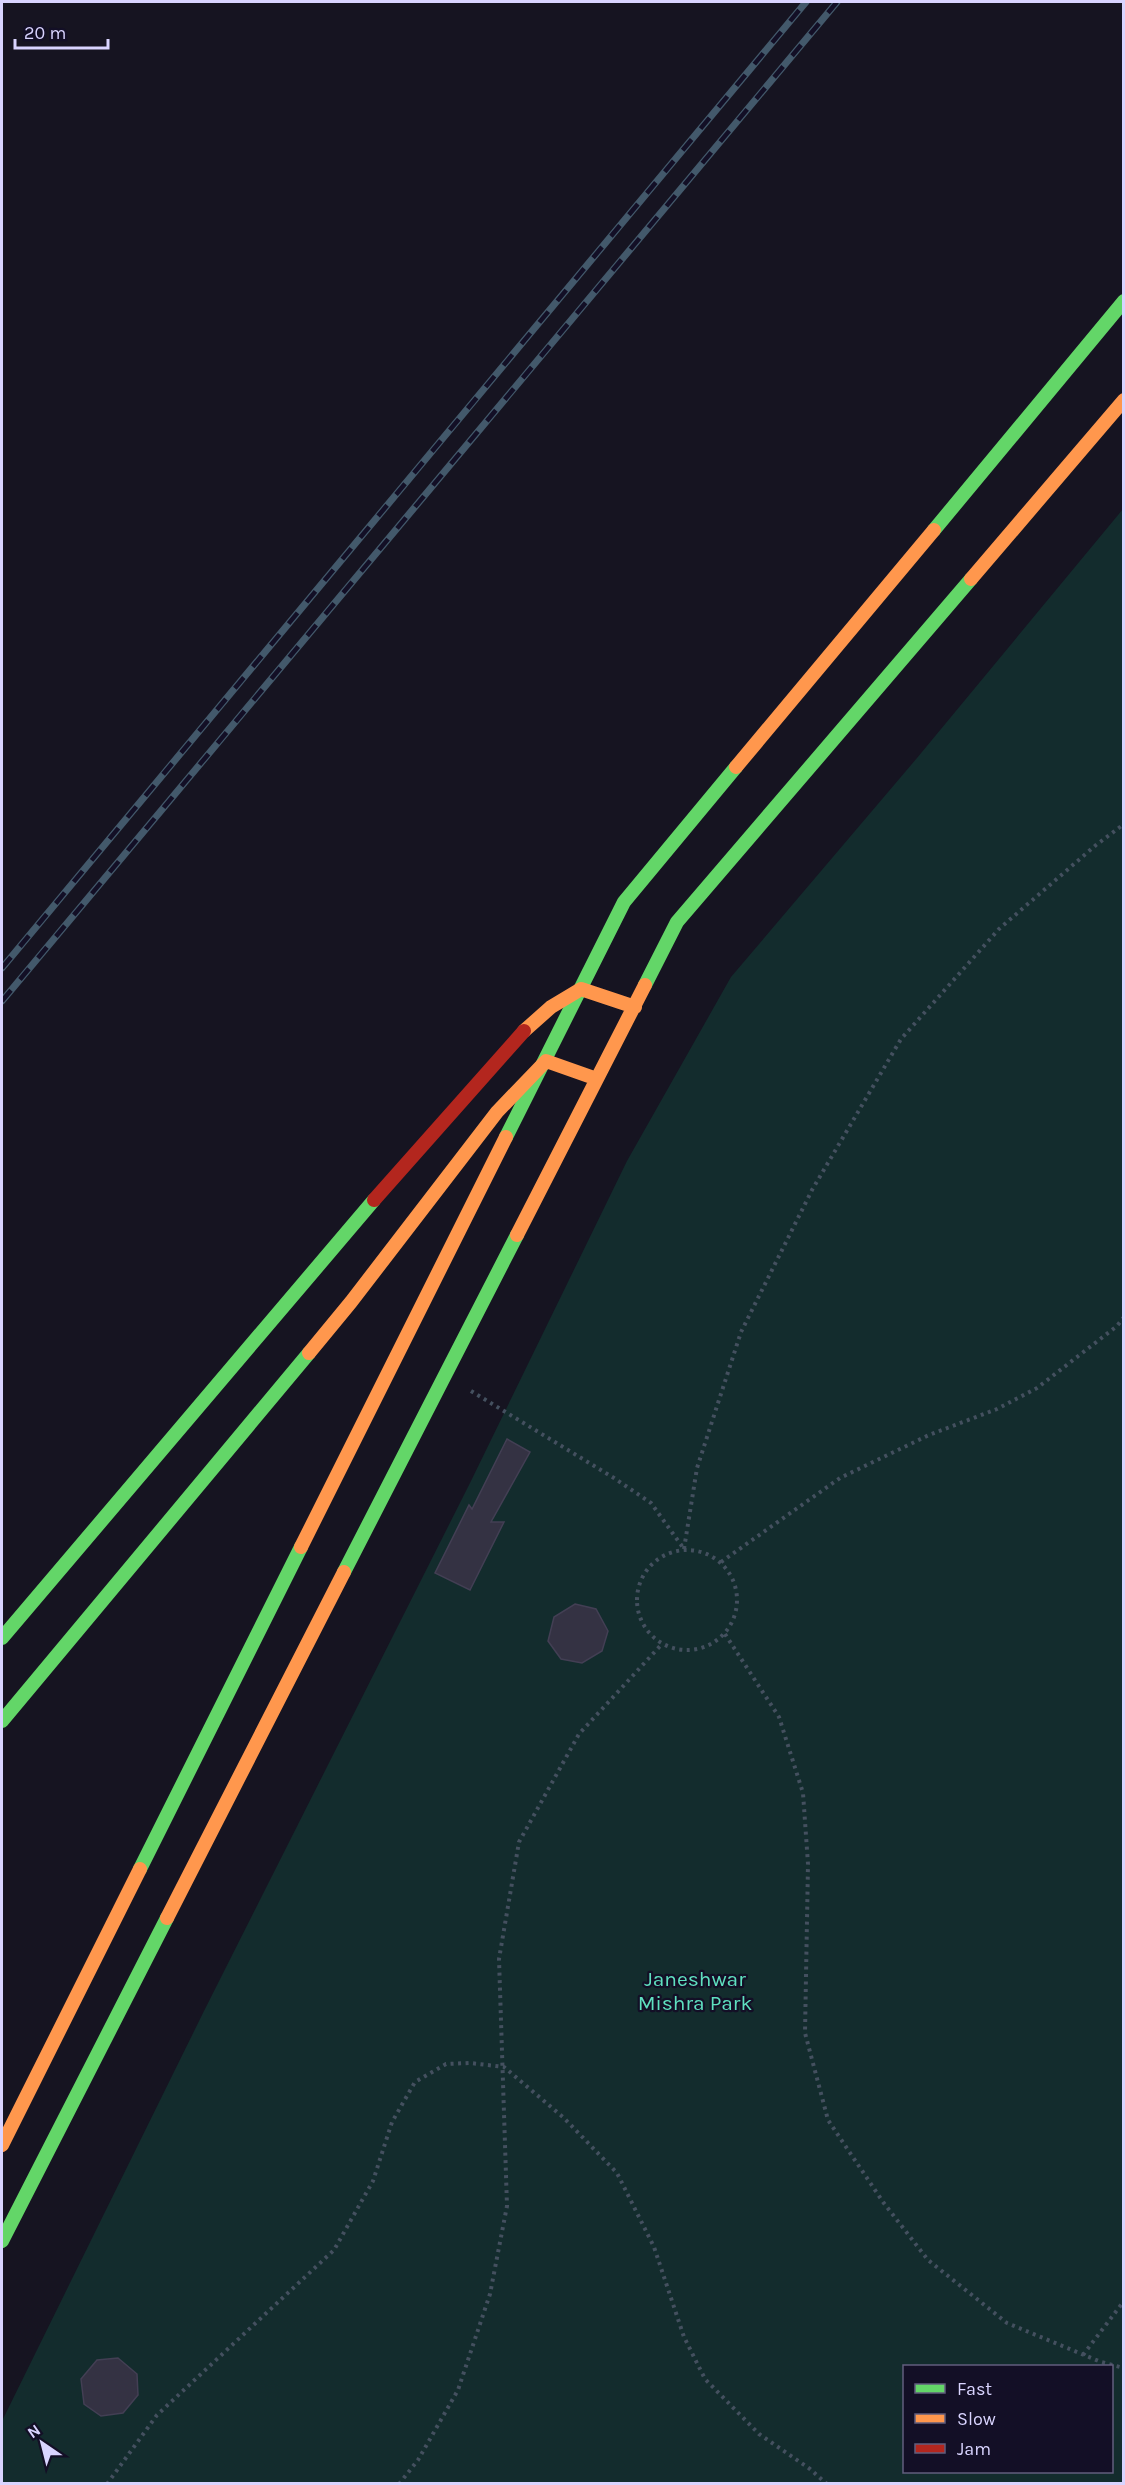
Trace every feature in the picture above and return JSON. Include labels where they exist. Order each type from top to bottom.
[{"type":"street","points":[[2,2145],[624,902],[1124,302]]},
{"type":"street","points":[[2,2241],[677,922],[1124,400]]},
{"type":"street","points":[[2,1638],[403,1166],[513,1043],[550,1007],[581,989],[635,1007]]},
{"type":"street","points":[[546,1061],[597,1079]]},
{"type":"street","points":[[2,1721],[351,1302],[497,1112],[546,1061]]},
{"type":"path","points":[[684,1549],[697,1468],[741,1332],[812,1190],[901,1039],[999,929],[1096,845],[1124,824]]},
{"type":"path","points":[[721,1562],[840,1478],[929,1435],[997,1409],[1037,1388],[1117,1326],[1124,1317]]},
{"type":"path","points":[[446,1375],[651,1503],[684,1549]]},
{"type":"path","points":[[684,1549],[704,1552],[721,1562],[733,1578],[738,1597],[735,1616],[725,1634],[710,1646],[690,1651],[670,1648],[653,1638],[641,1622],[636,1603],[639,1583],[649,1566],[665,1554],[684,1549]]},
{"type":"path","points":[[725,1634],[779,1718],[803,1793],[808,1864],[805,2033],[828,2120],[883,2202],[928,2260],[1007,2323],[1083,2355],[1124,2368]]},
{"type":"path","points":[[399,2484],[418,2460],[458,2390],[490,2294],[507,2206],[500,1959],[519,1842],[579,1734],[662,1644]]},
{"type":"path","points":[[106,2484],[157,2415],[334,2250],[373,2181],[392,2122],[415,2082],[446,2064],[470,2063],[504,2067],[564,2118],[617,2173],[654,2247],[684,2337],[705,2379],[759,2434],[810,2469],[826,2484]]},
{"type":"path","points":[[1083,2355],[1124,2301]]},
{"type":"green space","name":"Janeshwar Mishra Park","points":[[1123,509],[1123,2483],[2,2483],[2,2421],[204,2011],[470,1483],[627,1161],[731,977],[917,758]]},
{"type":"building","points":[[507,1439],[530,1452],[491,1522],[504,1522],[470,1590],[435,1573],[469,1505],[472,1509]]},
{"type":"building","points":[[575,1604],[596,1609],[608,1631],[602,1651],[582,1663],[561,1659],[548,1641],[554,1617]]},
{"type":"building","points":[[118,2358],[137,2374],[138,2395],[123,2413],[101,2416],[84,2404],[81,2379],[97,2360]]},
{"type":"railway","points":[[2,968],[806,2]]},
{"type":"railway","points":[[2,1001],[837,2]]},
{"type":"traffic: fast","points":[[934,530],[1124,301]]},
{"type":"traffic: fast","points":[[645,985],[677,922],[971,579]]},
{"type":"traffic: fast","points":[[506,1137],[624,902],[736,767]]},
{"type":"traffic: fast","points":[[2,1638],[374,1200]]},
{"type":"traffic: fast","points":[[344,1572],[517,1235]]},
{"type":"traffic: fast","points":[[2,1721],[309,1353]]},
{"type":"traffic: fast","points":[[140,1869],[301,1547]]},
{"type":"traffic: fast","points":[[2,2241],[167,1918]]},
{"type":"traffic: slow","points":[[971,579],[1124,400]]},
{"type":"traffic: slow","points":[[736,767],[934,530]]},
{"type":"traffic: slow","points":[[517,1235],[645,985]]},
{"type":"traffic: slow","points":[[524,1031],[551,1007],[581,989],[635,1007]]},
{"type":"traffic: slow","points":[[309,1353],[497,1112],[546,1061],[597,1079]]},
{"type":"traffic: slow","points":[[301,1547],[506,1137]]},
{"type":"traffic: slow","points":[[167,1918],[344,1572]]},
{"type":"traffic: slow","points":[[2,2145],[140,1869]]},
{"type":"traffic: jam","points":[[374,1200],[524,1031]]}]
